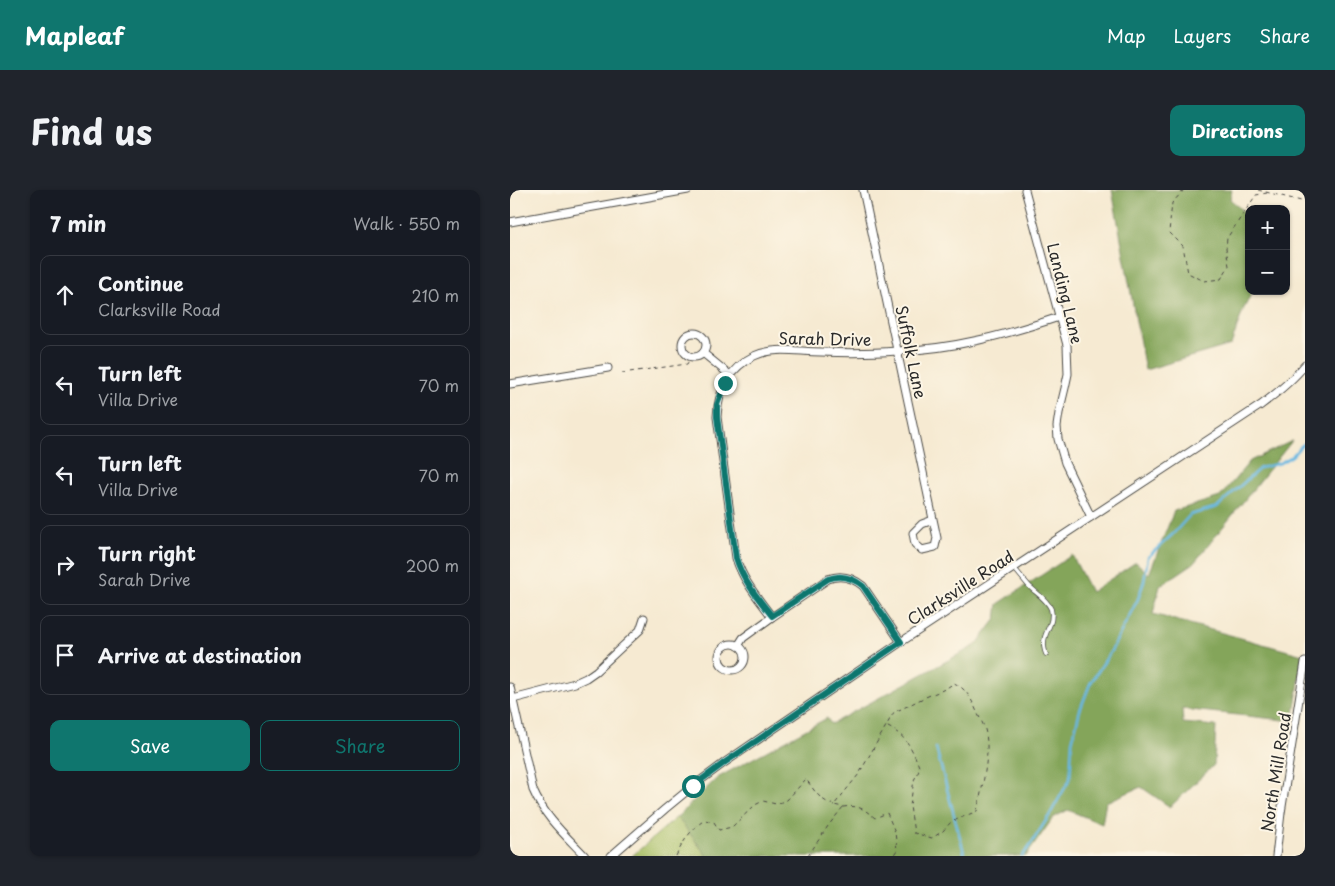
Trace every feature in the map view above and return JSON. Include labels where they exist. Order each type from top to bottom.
[{"type":"street","points":[[510,222],[688,190]]},
{"type":"street","name":"Suffolk Lane","points":[[863,190],[937,538],[934,548],[922,550],[915,544],[913,533],[922,524],[933,520]]},
{"type":"street","name":"Landing Lane","points":[[1025,190],[1067,345],[1068,374],[1059,413],[1058,439],[1065,463],[1091,517]]},
{"type":"street","name":"Sarah Drive","points":[[772,616],[745,580],[736,558],[717,417],[717,405],[720,394],[730,375],[744,361],[765,352],[777,350],[838,353],[898,351],[952,346],[1014,332],[1059,318]]},
{"type":"street","points":[[696,333],[703,337],[706,345],[703,353],[691,356],[685,354],[682,348],[682,340],[688,334],[696,333]]},
{"type":"street","points":[[703,353],[730,375]]},
{"type":"street","points":[[510,384],[608,368]]},
{"type":"street","name":"Clarksville Road","points":[[611,856],[716,768],[901,642],[1261,405],[1284,388],[1304,368]]},
{"type":"street","points":[[738,646],[744,638],[772,616],[828,579],[842,576],[850,577],[863,586],[901,642]]},
{"type":"street","points":[[513,699],[575,683],[586,678],[640,630],[644,618]]},
{"type":"street","name":"North Mill Road","points":[[1276,856],[1305,662]]},
{"type":"street","points":[[510,687],[533,790],[552,821],[585,856]]},
{"type":"lane","points":[[1014,568],[1029,586],[1044,599],[1051,610],[1049,627],[1044,638],[1043,647],[1046,654]]},
{"type":"path","points":[[1184,190],[1172,203],[1170,232],[1182,246],[1188,273],[1204,281],[1221,279],[1229,266],[1226,248],[1227,238],[1256,195],[1267,192]]},
{"type":"path","points":[[1258,190],[1305,202]]},
{"type":"path","points":[[622,373],[687,364],[691,356]]},
{"type":"path","points":[[834,805],[859,774],[886,726],[894,712],[944,690],[954,683],[962,686],[972,700],[986,733],[987,756],[977,811],[951,822],[943,831],[932,838],[914,833],[910,806],[914,780],[920,769],[914,752],[898,732],[886,726]]},
{"type":"path","points":[[676,856],[684,840],[698,824],[705,820],[714,822],[719,830],[732,827],[755,805],[763,801],[776,804],[786,800],[806,778],[818,796],[828,803],[843,808],[828,826],[808,856]]},
{"type":"path","points":[[834,805],[863,808],[875,818],[887,813],[895,832],[897,850],[892,856]]},
{"type":"green space","points":[[1112,190],[1232,190],[1230,199],[1245,213],[1245,295],[1251,295],[1243,310],[1231,345],[1145,370]]},
{"type":"green space","points":[[1292,441],[1194,563],[1160,586],[1153,614],[1303,655],[1293,721],[1182,709],[1183,723],[1216,726],[1214,765],[1170,807],[1141,787],[1106,802],[1102,824],[1068,810],[1053,818],[1026,856],[707,856],[677,817],[717,778],[827,718],[831,724],[976,645],[996,619],[998,604],[1072,555],[1091,592],[1136,562],[1149,574],[1174,511],[1220,497],[1250,461]]},
{"type":"green space","points":[[677,817],[707,856],[632,856]]},
{"type":"waterway","points":[[1022,856],[1049,816],[1070,779],[1072,742],[1080,710],[1090,684],[1111,651],[1138,599],[1144,581],[1148,557],[1190,515],[1217,507],[1260,468],[1280,463],[1292,456],[1305,443]]},
{"type":"waterway","points":[[936,748],[965,856]]},
{"type":"route","points":[[693,786],[901,642],[863,586],[850,577],[842,576],[828,579],[772,616],[745,580],[736,558],[717,417],[717,405],[725,383]]}]
